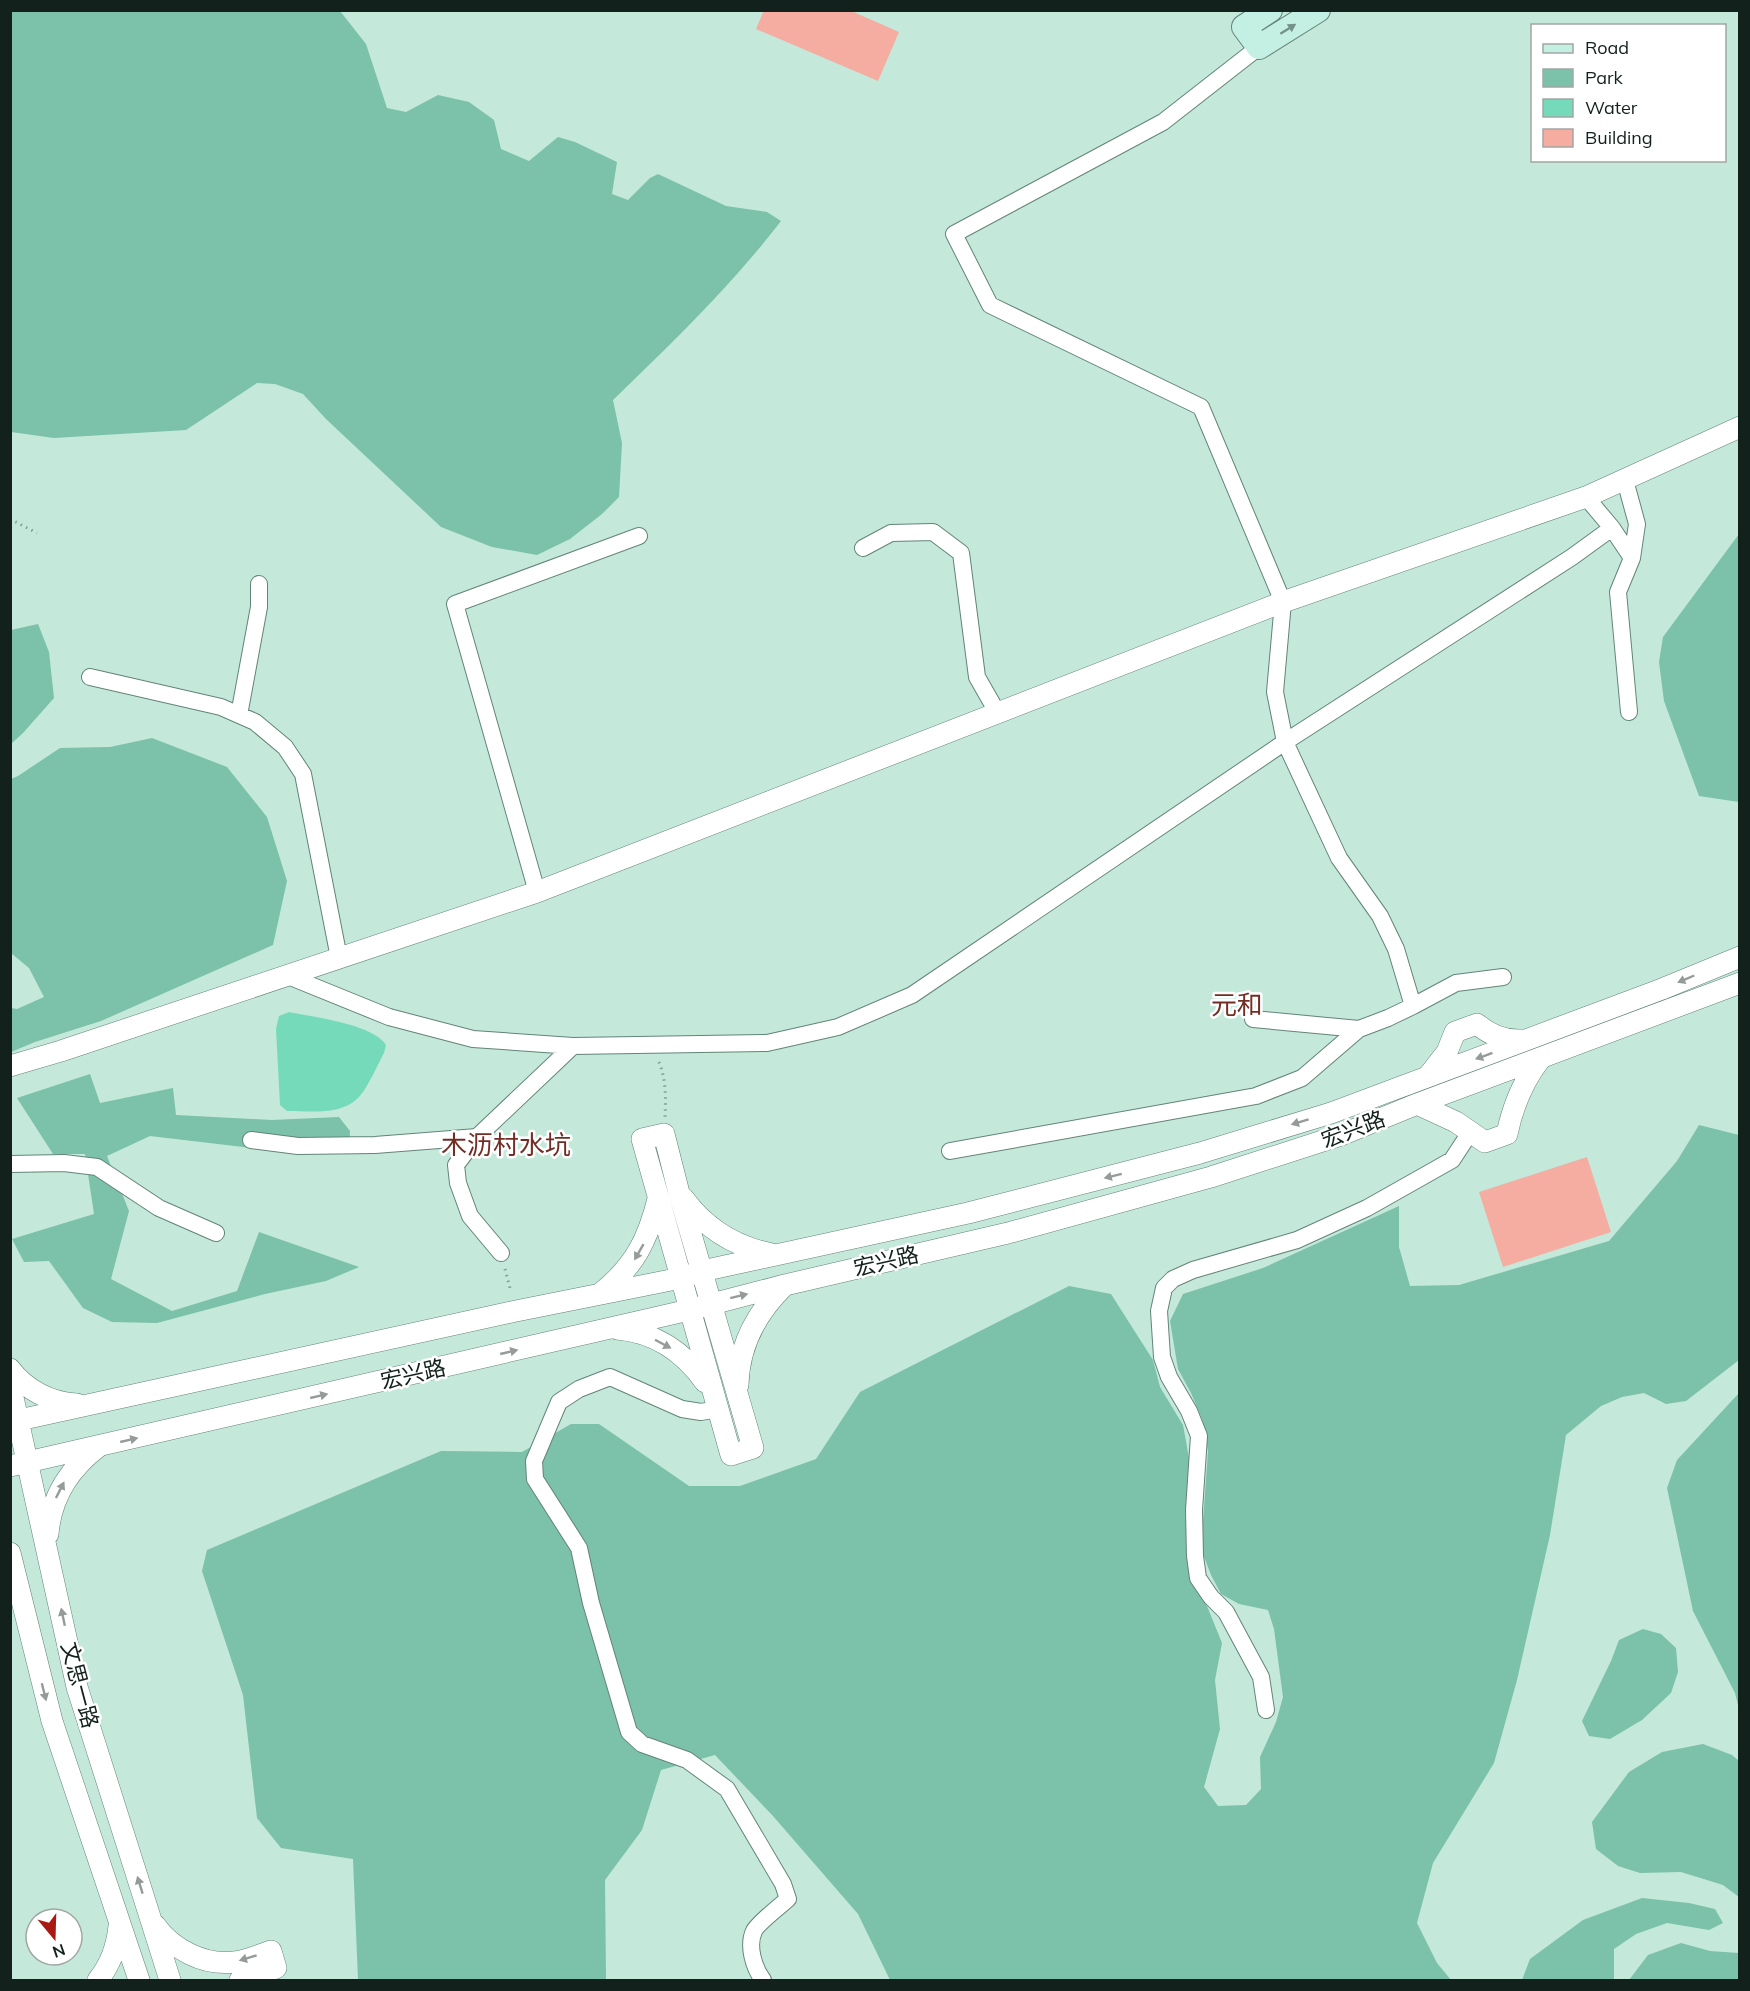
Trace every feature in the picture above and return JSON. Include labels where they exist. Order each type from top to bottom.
[{"type":"main road","points":[[1270,10],[1244,27],[1259,47],[1318,10]]},
{"type":"street","points":[[1259,47],[1163,122],[954,234],[990,305],[1201,407],[1283,602],[1275,692],[1285,742],[1339,858],[1380,916],[1396,949],[1413,1006]]},
{"type":"street","points":[[10,1066],[537,892],[1283,602],[1586,497],[1740,427]]},
{"type":"street","points":[[1624,480],[1637,524],[1632,558],[1618,592],[1629,712]]},
{"type":"street","points":[[1586,497],[1612,528],[1632,558]]},
{"type":"street","points":[[288,976],[390,1017],[474,1039],[573,1046],[766,1043],[838,1027],[912,995],[1285,742],[1572,557],[1612,528]]},
{"type":"street","points":[[863,548],[891,533],[933,532],[961,553],[978,677],[997,712]]},
{"type":"street","points":[[537,892],[455,604],[639,536]]},
{"type":"street","points":[[239,715],[259,607],[260,584]]},
{"type":"street","points":[[90,677],[221,707],[255,722],[285,747],[303,774],[339,958]]},
{"type":"street","name":"宏兴路","points":[[15,1421],[516,1311],[681,1278],[702,1271],[968,1213],[1200,1153],[1331,1113],[1662,989],[1740,957]]},
{"type":"street","points":[[950,1151],[1256,1096],[1302,1078],[1359,1029],[1388,1018],[1456,983],[1503,977]]},
{"type":"street","name":"宏兴路","points":[[20,1464],[689,1310],[1008,1233],[1210,1177],[1341,1135],[1417,1104],[1740,983]]},
{"type":"street","points":[[1253,1019],[1359,1029]]},
{"type":"street","points":[[1426,1077],[1441,1061],[1455,1032],[1477,1024],[1499,1038],[1529,1039]]},
{"type":"street","points":[[501,1253],[470,1216],[458,1183],[456,1165],[477,1137],[573,1046]]},
{"type":"street","points":[[1417,1104],[1456,1122],[1485,1142],[1507,1134],[1517,1097],[1541,1058]]},
{"type":"street","points":[[1266,1710],[1261,1677],[1227,1612],[1211,1597],[1198,1578],[1194,1510],[1199,1436],[1189,1411],[1168,1377],[1162,1357],[1159,1311],[1164,1288],[1173,1279],[1193,1270],[1297,1240],[1367,1208],[1452,1160],[1471,1131]]},
{"type":"street","points":[[664,1134],[679,1193],[753,1448],[731,1455],[642,1139],[664,1134]]},
{"type":"street","points":[[251,1140],[298,1146],[320,1146],[375,1145],[477,1137]]},
{"type":"street","points":[[10,1164],[64,1163],[97,1167],[159,1208],[216,1233]]},
{"type":"street","points":[[679,1193],[699,1217],[724,1237],[758,1251],[776,1255]]},
{"type":"street","points":[[600,1293],[624,1273],[642,1247],[658,1198]]},
{"type":"street","points":[[738,1398],[739,1368],[747,1339],[762,1310],[785,1285]]},
{"type":"street","points":[[607,1329],[643,1334],[676,1351],[698,1372],[716,1404]]},
{"type":"street","points":[[10,1369],[25,1385],[44,1396],[62,1402],[87,1404]]},
{"type":"street","points":[[716,1404],[701,1412],[682,1408],[610,1377],[579,1389],[559,1402],[534,1461],[535,1479],[579,1548],[591,1602],[629,1732],[642,1744],[687,1760],[727,1789],[783,1884],[788,1899],[754,1930],[751,1949],[759,1975],[763,1980]]},
{"type":"street","name":"文思一路","points":[[10,1384],[20,1464],[47,1546],[77,1687],[170,1980]]},
{"type":"street","points":[[47,1546],[50,1515],[62,1486],[78,1464],[100,1446]]},
{"type":"street","name":"文思一路","points":[[11,1555],[52,1721],[139,1980]]},
{"type":"street","points":[[150,1918],[176,1946],[187,1953],[210,1961],[234,1962],[271,1951],[276,1968],[240,1980]]},
{"type":"street","points":[[98,1980],[110,1962],[115,1949],[119,1922]]},
{"type":"path","points":[[10,519],[37,533]]},
{"type":"path","points":[[652,1045],[663,1072],[666,1100],[664,1134]]},
{"type":"path","points":[[501,1253],[516,1311]]},
{"type":"green space","points":[[11,10],[340,11],[366,44],[387,108],[406,112],[438,95],[469,102],[494,120],[501,149],[529,161],[558,137],[575,142],[617,162],[612,194],[628,200],[650,178],[658,174],[726,206],[767,212],[781,221],[721,291],[613,400],[622,443],[619,497],[602,514],[570,539],[537,555],[492,547],[441,527],[326,419],[303,394],[275,384],[257,383],[186,430],[54,438],[11,432]]},
{"type":"green space","points":[[1739,534],[1739,802],[1699,796],[1664,701],[1659,662],[1663,637]]},
{"type":"green space","points":[[38,624],[49,652],[54,698],[11,744],[11,630]]},
{"type":"green space","points":[[152,738],[227,767],[267,817],[287,881],[273,945],[101,1021],[11,1052],[11,1008],[17,1009],[44,997],[29,968],[11,953],[11,779],[60,748],[110,747]]},
{"type":"green space","points":[[90,1074],[100,1103],[173,1088],[176,1115],[272,1120],[339,1117],[350,1131],[349,1152],[268,1150],[150,1136],[107,1156],[129,1211],[111,1279],[172,1311],[237,1291],[259,1232],[359,1267],[326,1281],[265,1294],[157,1323],[112,1322],[83,1308],[49,1261],[24,1262],[12,1239],[94,1214],[85,1154],[53,1154],[17,1098]]},
{"type":"green space","points":[[1699,1125],[1739,1135],[1739,1360],[1686,1401],[1666,1404],[1644,1393],[1622,1397],[1601,1406],[1566,1435],[1550,1535],[1517,1680],[1494,1763],[1433,1863],[1417,1923],[1437,1963],[1451,1980],[890,1980],[858,1914],[773,1816],[715,1755],[661,1770],[642,1830],[605,1880],[606,1980],[358,1980],[353,1859],[281,1848],[257,1818],[243,1695],[202,1571],[207,1550],[441,1451],[522,1452],[571,1424],[599,1424],[689,1486],[740,1486],[816,1459],[860,1392],[1069,1286],[1111,1294],[1153,1360],[1160,1387],[1183,1425],[1189,1458],[1188,1558],[1191,1581],[1207,1606],[1222,1643],[1215,1680],[1220,1729],[1204,1787],[1218,1806],[1246,1805],[1261,1789],[1260,1757],[1276,1722],[1283,1697],[1274,1629],[1268,1610],[1239,1604],[1221,1594],[1203,1554],[1208,1451],[1202,1419],[1178,1369],[1170,1321],[1183,1294],[1263,1268],[1399,1206],[1399,1247],[1410,1286],[1459,1285],[1609,1241],[1677,1161]]},
{"type":"green space","points":[[1739,1393],[1739,1709],[1735,1693],[1693,1611],[1667,1488],[1677,1460]]},
{"type":"green space","points":[[1643,1629],[1661,1634],[1676,1648],[1678,1672],[1671,1693],[1642,1720],[1610,1739],[1589,1736],[1582,1721],[1619,1640]]},
{"type":"green space","points":[[1703,1744],[1732,1755],[1739,1761],[1739,1897],[1723,1885],[1681,1872],[1640,1873],[1618,1866],[1596,1849],[1592,1822],[1629,1772],[1662,1752]]},
{"type":"green space","points":[[1642,1898],[1689,1903],[1715,1909],[1723,1923],[1709,1930],[1667,1923],[1636,1934],[1614,1949],[1614,1980],[1522,1980],[1530,1959],[1583,1920]]},
{"type":"green space","points":[[1681,1943],[1710,1951],[1739,1953],[1739,1980],[1629,1980],[1648,1955]]},
{"type":"water","points":[[289,1012],[356,1027],[379,1038],[386,1045],[365,1088],[352,1103],[334,1110],[315,1112],[287,1111],[280,1105],[276,1029],[279,1016]]},
{"type":"building","points":[[764,10],[849,10],[899,32],[878,81],[756,29]]},
{"type":"building","points":[[1587,1157],[1611,1232],[1503,1267],[1479,1192]]},
{"type":"district","name":"元和","points":[[1237,1004]]},
{"type":"district","name":"木沥村水坑","points":[[506,1144]]}]
